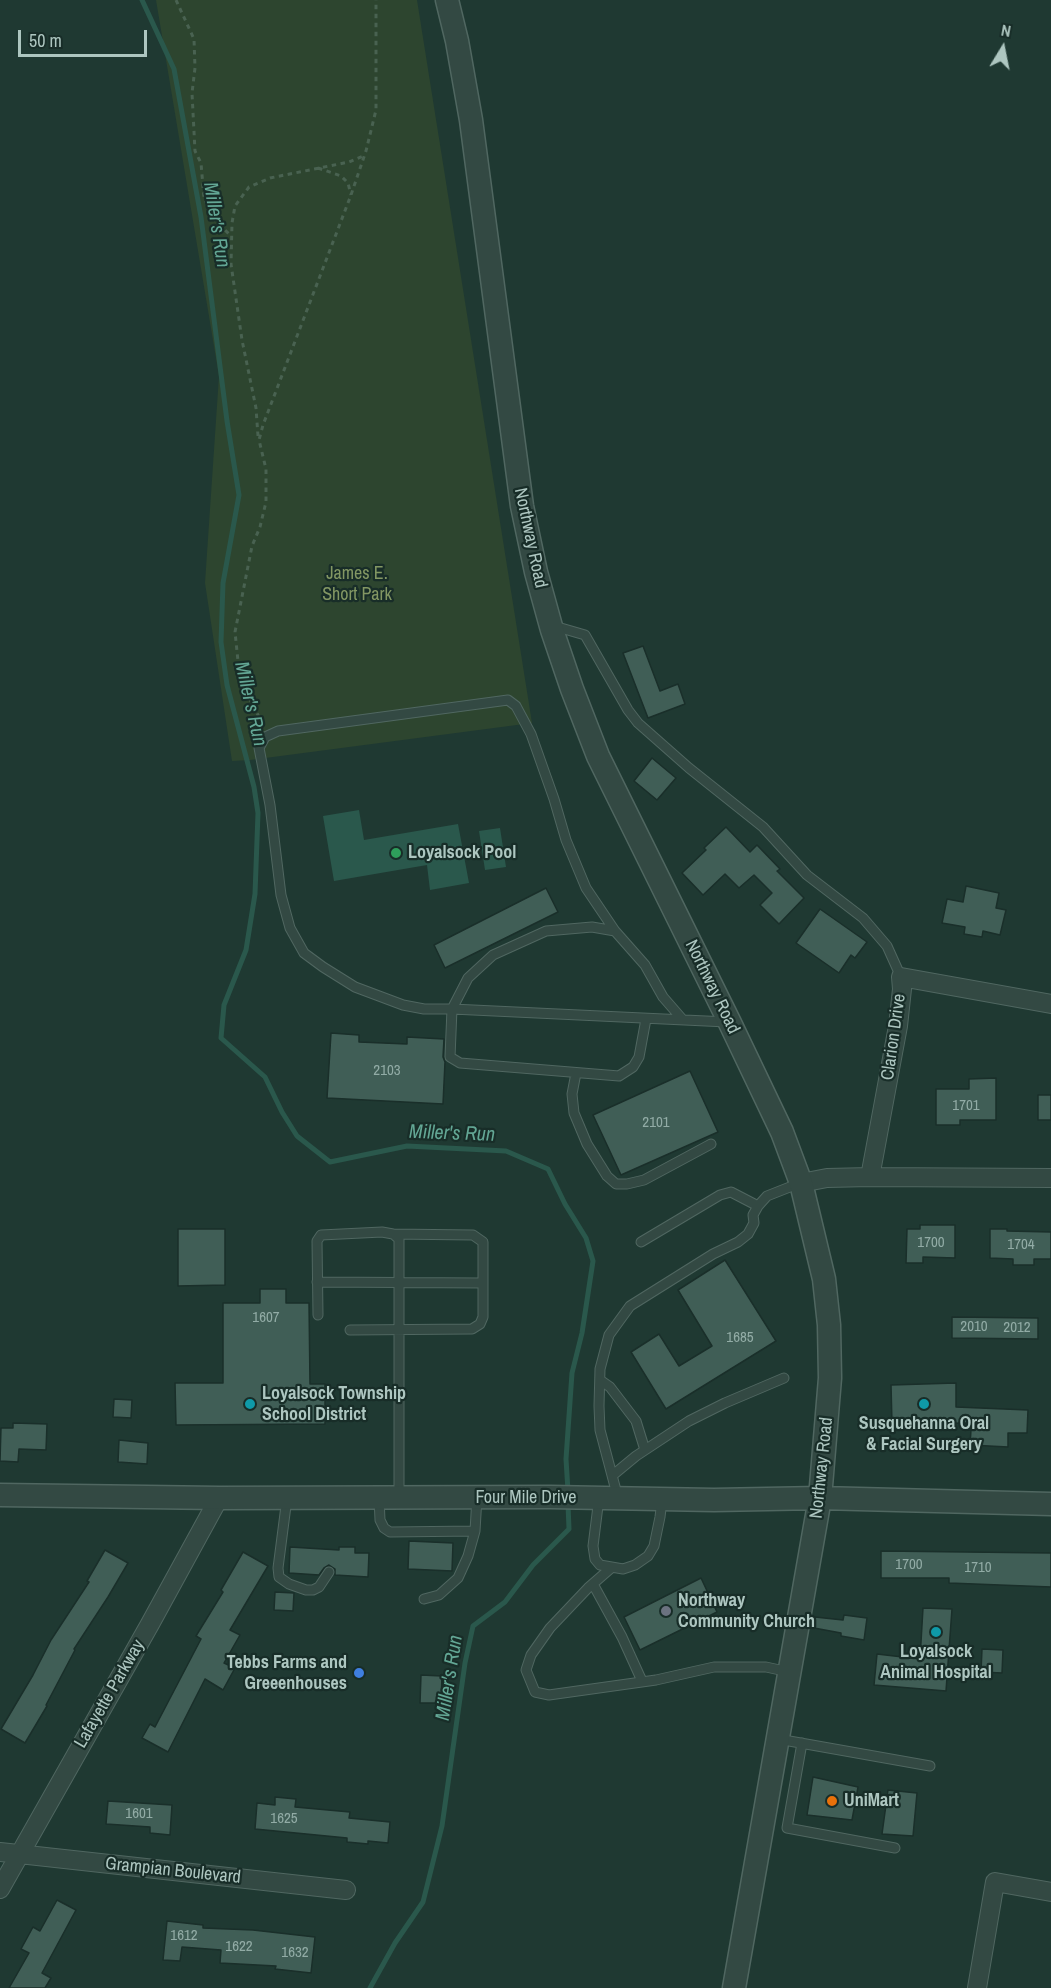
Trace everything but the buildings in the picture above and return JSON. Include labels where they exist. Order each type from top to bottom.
[{"type":"street","name":"Northway Road","points":[[447,0],[471,120],[522,507],[550,624],[598,756],[782,1132],[801,1183],[824,1279],[829,1325],[830,1378],[820,1498],[734,1988]]},
{"type":"street","name":"Clarion Drive","points":[[870,1177],[898,1026],[902,989],[900,977],[1051,1004]]},
{"type":"street","points":[[801,1183],[827,1178],[870,1177],[1051,1178]]},
{"type":"street","name":"Four Mile Drive","points":[[0,1496],[820,1498],[1051,1504]]},
{"type":"street","name":"Lafayette Parkway","points":[[0,1889],[219,1498]]},
{"type":"street","name":"Grampian Boulevard","points":[[0,1852],[346,1890]]},
{"type":"street","points":[[977,1988],[995,1882],[1051,1892]]},
{"type":"lane","points":[[550,624],[585,635],[628,710],[638,723],[689,768],[763,827],[807,874],[863,918],[887,946],[900,977]]},
{"type":"lane","points":[[683,1020],[663,997],[645,965],[615,931],[586,888],[566,840],[531,734],[516,706],[508,700],[278,732],[265,737],[259,748],[270,805],[281,895],[290,928],[304,953],[322,967],[356,987],[380,997],[424,1009],[730,1023]]},
{"type":"lane","points":[[615,931],[592,927],[546,931],[493,955],[468,978],[452,1009],[450,1057],[460,1063],[619,1076],[633,1067],[639,1057],[646,1018]]},
{"type":"lane","points":[[576,1073],[572,1094],[574,1113],[587,1144],[616,1184],[644,1180],[711,1144]]},
{"type":"lane","points":[[613,1475],[600,1430],[600,1369],[609,1335],[630,1306],[748,1234],[754,1223],[753,1215],[767,1196],[801,1183]]},
{"type":"lane","points":[[641,1242],[720,1195],[731,1192],[758,1206]]},
{"type":"lane","points":[[318,1315],[317,1241],[321,1234],[382,1232],[473,1235],[483,1242],[483,1317],[480,1324],[472,1329],[350,1330]]},
{"type":"lane","points":[[393,1234],[399,1239],[398,1330],[389,1498],[380,1520],[384,1528],[390,1532],[475,1531]]},
{"type":"lane","points":[[318,1282],[483,1282]]},
{"type":"lane","points":[[662,1499],[654,1546],[648,1556],[635,1565],[623,1569],[600,1565],[595,1559],[593,1546],[601,1498],[613,1475],[645,1450],[689,1421],[784,1378]]},
{"type":"lane","points":[[600,1380],[610,1386],[636,1421],[645,1450]]},
{"type":"lane","points":[[424,1599],[439,1595],[458,1578],[468,1556],[475,1531],[477,1497]]},
{"type":"lane","points":[[286,1498],[279,1577],[297,1587],[313,1590],[319,1587],[329,1572]]},
{"type":"lane","points":[[611,1568],[550,1628],[531,1655],[526,1670],[535,1692],[549,1695],[642,1682],[714,1667],[766,1667],[790,1672]]},
{"type":"lane","points":[[593,1584],[642,1682]]},
{"type":"lane","points":[[778,1739],[930,1766]]},
{"type":"lane","points":[[787,1828],[802,1743]]},
{"type":"lane","points":[[763,1824],[895,1848]]},
{"type":"path","points":[[176,0],[194,39],[195,68],[192,93],[195,151],[201,163],[204,198],[213,218],[231,236]]},
{"type":"path","points":[[259,440],[364,156],[376,110],[376,0]]},
{"type":"path","points":[[265,737],[258,715],[243,686],[235,632],[252,546],[260,527],[266,502],[267,469],[259,440],[256,408],[242,340],[231,264],[231,236],[236,206],[249,187],[270,178],[348,162],[364,156]]},
{"type":"path","points":[[318,168],[341,176],[348,183],[351,195]]},
{"type":"green space","name":"James E. Short Park","points":[[156,0],[417,0],[532,723],[232,761],[205,583],[219,376]]},
{"type":"shaded area","name":"Loyalsock Pool","points":[[359,810],[364,840],[458,824],[469,883],[430,890],[427,865],[334,881],[323,816]]},
{"type":"shaded area","points":[[500,828],[506,867],[485,870],[479,831]]},
{"type":"waterway","name":"Miller's Run","points":[[142,0],[174,69],[201,217],[227,421],[239,495],[223,583],[221,642],[227,685],[254,787],[258,813],[255,894],[246,950],[224,1005],[221,1038],[265,1077],[297,1136],[330,1162],[407,1146],[506,1151],[548,1169],[565,1204],[586,1238],[593,1261],[582,1333],[572,1373],[566,1459],[568,1491]]},
{"type":"waterway","name":"Miller's Run","points":[[370,1988],[395,1943],[423,1902],[442,1826],[465,1663],[473,1626],[505,1602],[533,1565],[569,1529],[568,1504]]},
{"type":"place","name":"Loyalsock Pool","points":[[396,853]]},
{"type":"place","name":"Loyalsock Township School District","points":[[250,1404]]},
{"type":"place","name":"Susquehanna Oral & Facial Surgery","points":[[924,1404]]},
{"type":"place","name":"Northway Community Church","points":[[666,1611]]},
{"type":"place","name":"Loyalsock Animal Hospital","points":[[936,1632]]},
{"type":"place","name":"Tebbs Farms and Greeenhouses","points":[[359,1673]]},
{"type":"place","name":"UniMart","points":[[832,1801]]}]
